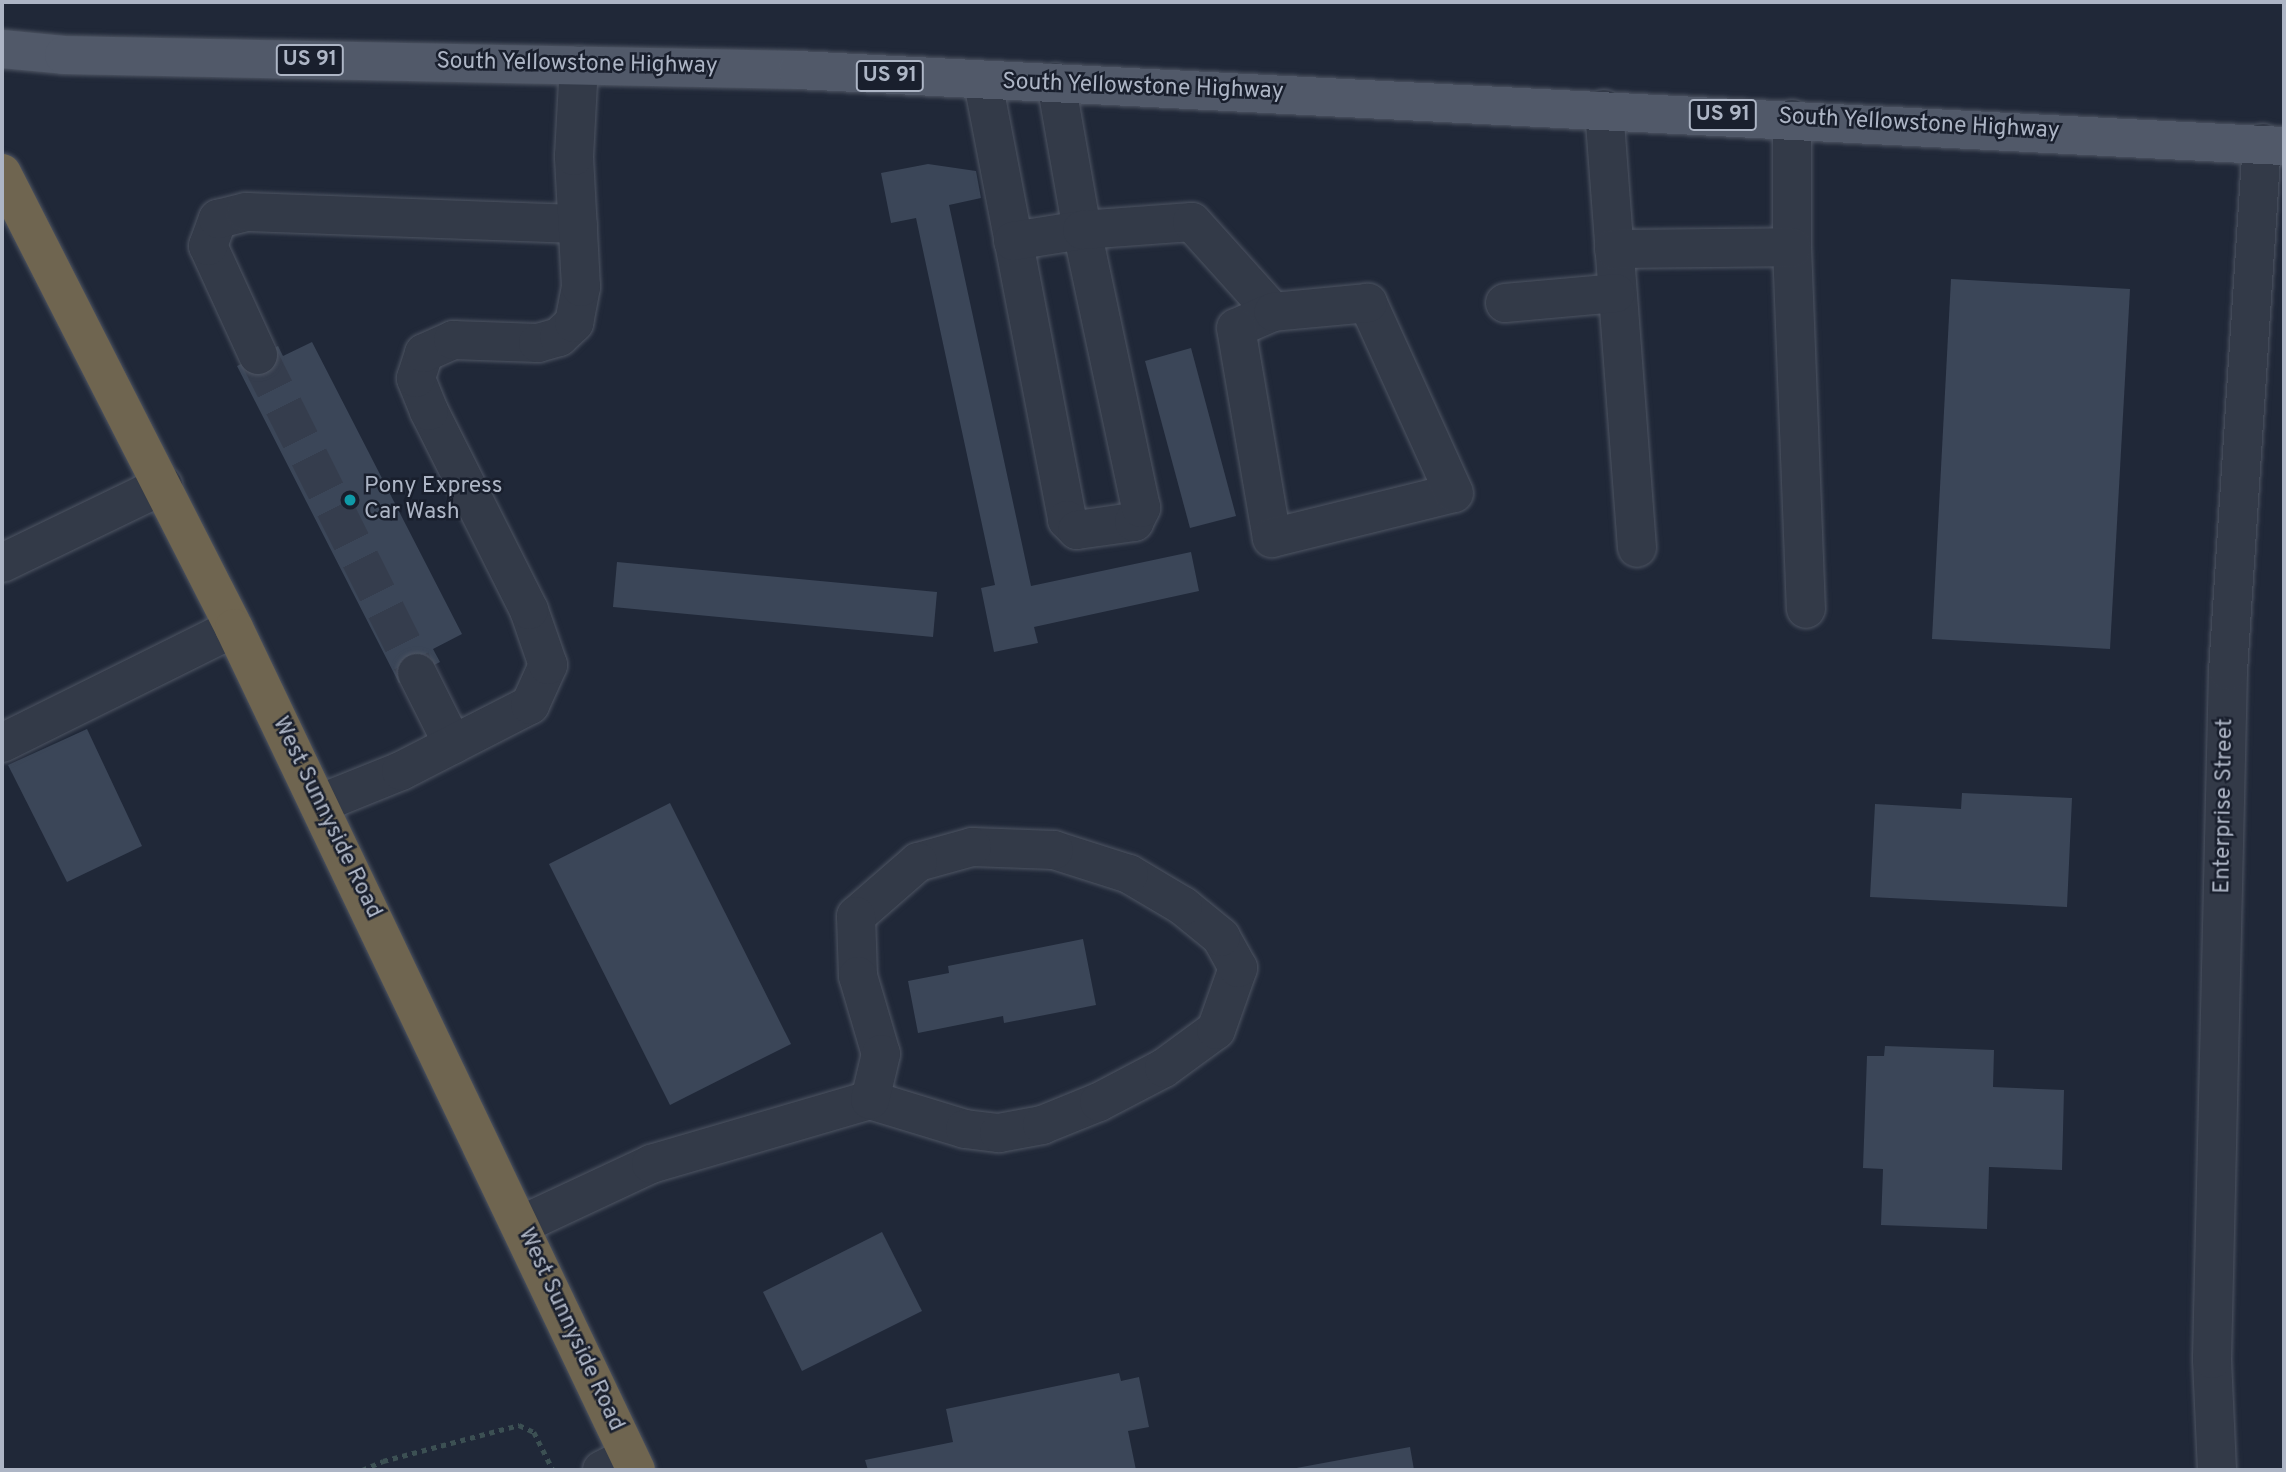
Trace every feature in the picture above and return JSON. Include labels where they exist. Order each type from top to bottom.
[{"type":"highway","name":"West Sunnyside Road","points":[[2,173],[163,485],[521,1224],[622,1466]]},
{"type":"main road","name":"South Yellowstone Highway","points":[[2,48],[64,55],[798,70],[983,82],[1056,82],[2273,144]]},
{"type":"street","points":[[319,804],[401,771],[530,705],[548,665],[529,610],[429,411],[416,378],[424,352],[453,340],[538,343],[559,337],[574,323],[581,287],[574,156],[579,65]]},
{"type":"street","points":[[983,82],[1067,520],[1077,530],[1134,522],[1141,508],[1082,230],[1056,82]]},
{"type":"street","points":[[1604,109],[1637,548]]},
{"type":"street","points":[[1792,119],[1792,247],[1806,609]]},
{"type":"street","name":"Enterprise Street","points":[[2217,1470],[2212,1359],[2228,671],[2273,144]]},
{"type":"street","points":[[258,355],[208,246],[218,219],[246,212],[578,223]]},
{"type":"street","points":[[1013,241],[1082,230],[1192,222],[1273,312]]},
{"type":"street","points":[[1614,248],[1792,247]]},
{"type":"street","points":[[1505,303],[1616,293]]},
{"type":"street","points":[[1368,303],[1454,493],[1272,538],[1236,328],[1273,312],[1368,303]]},
{"type":"street","points":[[4,557],[163,485]]},
{"type":"street","points":[[2,743],[233,628]]},
{"type":"street","points":[[417,674],[453,745]]},
{"type":"street","points":[[521,1224],[651,1164],[870,1100],[965,1129],[999,1133],[1042,1125],[1099,1102],[1164,1068],[1216,1030],[1237,968],[1221,937],[1183,906],[1129,874],[1054,850],[972,847],[918,862],[856,916],[858,976],[881,1054],[870,1100]]},
{"type":"path","points":[[362,1470],[383,1461],[519,1425],[534,1432],[553,1470]]},
{"type":"building","points":[[928,164],[976,171],[981,198],[949,205],[1031,586],[1191,552],[1199,591],[1034,627],[1038,643],[994,652],[981,588],[995,585],[916,218],[891,223],[881,173]]},
{"type":"building","points":[[1951,279],[2130,289],[2110,649],[1932,639]]},
{"type":"building","name":"Pony Express Car Wash","points":[[312,342],[462,634],[433,649],[440,662],[399,683],[237,366],[278,346],[283,356]]},
{"type":"building","points":[[1191,348],[1236,516],[1190,528],[1145,361]]},
{"type":"building","points":[[617,562],[937,592],[933,637],[613,607]]},
{"type":"building","points":[[87,729],[142,846],[67,882],[8,765]]},
{"type":"building","points":[[1962,793],[2072,798],[2067,907],[1870,897],[1875,804],[1961,809]]},
{"type":"building","points":[[670,803],[791,1044],[670,1105],[549,864]]},
{"type":"building","points":[[1083,939],[1096,1005],[1004,1023],[1003,1016],[918,1033],[908,981],[949,973],[948,966]]},
{"type":"building","points":[[1885,1046],[1994,1050],[1993,1087],[2064,1090],[2062,1170],[1989,1167],[1987,1229],[1881,1225],[1883,1169],[1863,1168],[1867,1056],[1884,1056]]},
{"type":"building","points":[[882,1232],[922,1311],[802,1371],[763,1292]]},
{"type":"building","points":[[1119,1373],[1121,1381],[1139,1377],[1149,1427],[1128,1431],[1136,1470],[868,1470],[865,1460],[953,1442],[946,1409]]},
{"type":"building","points":[[1410,1447],[1414,1470],[1291,1470],[1291,1469]]},
{"type":"tunnel","points":[[258,355],[417,673]]},
{"type":"place","name":"Pony Express Car Wash","points":[[350,500]]}]
